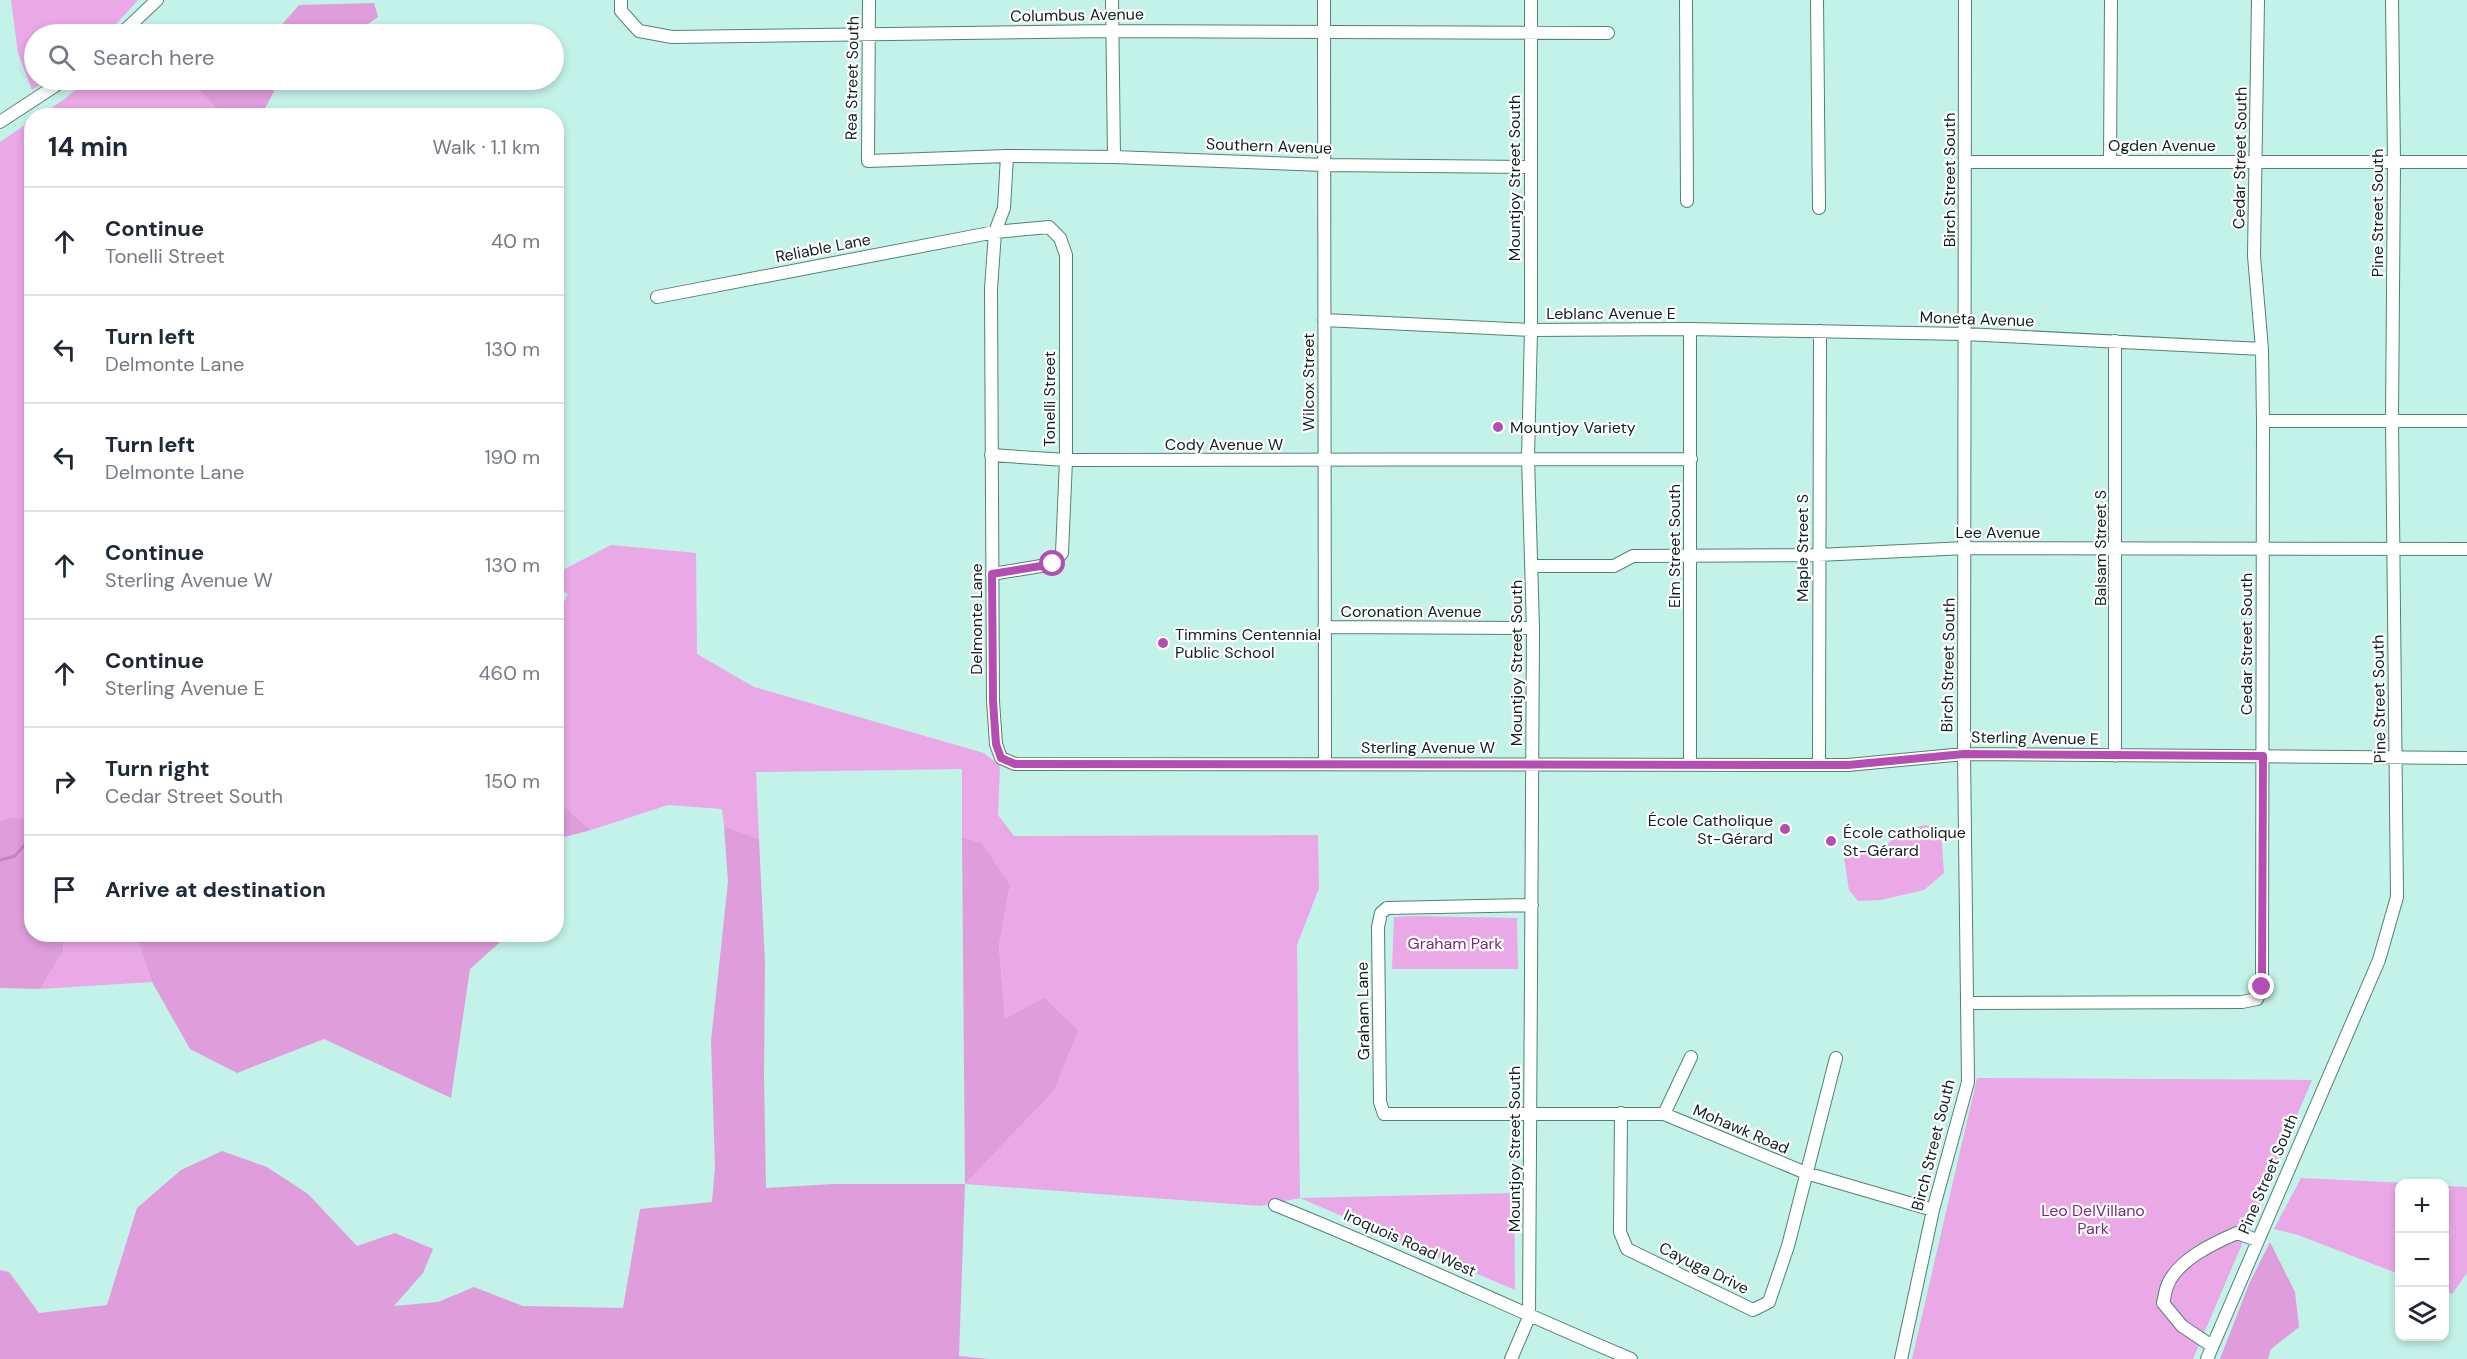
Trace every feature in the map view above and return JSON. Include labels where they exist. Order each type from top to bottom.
[{"type":"street","points":[[132,24],[158,0]]},
{"type":"street","name":"Columbus Avenue","points":[[621,0],[621,11],[639,31],[672,37],[1113,31],[1608,33]]},
{"type":"street","name":"Rea Street South","points":[[869,0],[868,161],[1007,156]]},
{"type":"street","points":[[1112,0],[1114,157]]},
{"type":"street","name":"Wilcox Street","points":[[1324,0],[1324,764]]},
{"type":"street","name":"Mountjoy Street South","points":[[1511,1359],[1529,1317],[1533,628],[1528,458],[1531,330],[1531,0]]},
{"type":"street","points":[[1686,0],[1687,201]]},
{"type":"street","points":[[1816,0],[1819,208]]},
{"type":"street","name":"Birch Street South","points":[[1901,1359],[1933,1210],[1968,1082],[1964,754],[1965,0]]},
{"type":"street","points":[[2110,162],[2111,0]]},
{"type":"street","name":"Cedar Street South","points":[[1968,1003],[2242,1002],[2257,999],[2262,987],[2263,421],[2262,349],[2254,256],[2258,0]]},
{"type":"street","name":"Pine Street South","points":[[2207,1359],[2379,960],[2397,897],[2392,420],[2394,161],[2392,0]]},
{"type":"street","points":[[0,122],[50,90]]},
{"type":"street","name":"Southern Avenue","points":[[1007,156],[1114,157],[1324,165],[1530,167]]},
{"type":"street","name":"Delmonte Lane","points":[[1007,156],[1004,208],[995,231],[991,289],[993,701],[996,744],[1001,758],[1015,764],[1324,764]]},
{"type":"street","name":"Ogden Avenue","points":[[1966,162],[2467,162]]},
{"type":"street","name":"Tonelli Street","points":[[992,574],[1053,564],[1062,553],[1066,460],[1066,255],[1060,238],[1049,227],[995,231]]},
{"type":"street","name":"Reliable Lane","points":[[657,297],[995,231]]},
{"type":"street","name":"Leblanc Avenue E","points":[[1324,320],[1531,330],[1690,329]]},
{"type":"street","name":"Moneta Avenue","points":[[1690,329],[1965,334],[2262,349]]},
{"type":"street","name":"Elm Street South","points":[[1690,329],[1690,763]]},
{"type":"street","name":"Maple Street S","points":[[1819,764],[1820,331]]},
{"type":"street","name":"Balsam Street S","points":[[2115,341],[2117,548],[2115,756]]},
{"type":"street","points":[[2263,421],[2467,421]]},
{"type":"street","name":"Cody Avenue W","points":[[991,455],[1066,460],[1691,459]]},
{"type":"street","name":"Lee Avenue","points":[[1532,566],[1614,566],[1634,556],[1818,555],[1966,548],[2467,549]]},
{"type":"street","name":"Coronation Avenue","points":[[1324,627],[1533,628]]},
{"type":"street","name":"Sterling Avenue E","points":[[1532,764],[1848,765],[1964,754],[2467,758]]},
{"type":"street","name":"Sterling Avenue W","points":[[1324,764],[1532,764]]},
{"type":"street","name":"Graham Lane","points":[[1531,1113],[1384,1114],[1380,1102],[1378,927],[1381,913],[1388,908],[1532,905]]},
{"type":"street","points":[[1664,1114],[1690,1057]]},
{"type":"street","points":[[1806,1173],[1836,1058]]},
{"type":"street","name":"Mohawk Road","points":[[1531,1113],[1664,1114],[1806,1173],[1933,1210]]},
{"type":"street","name":"Cayuga Drive","points":[[1621,1113],[1620,1232],[1628,1249],[1753,1310],[1769,1302],[1788,1246],[1806,1173]]},
{"type":"street","name":"Iroquois Road West","points":[[1275,1205],[1351,1235],[1529,1317],[1631,1359]]},
{"type":"street","points":[[2212,1346],[2182,1326],[2163,1303],[2168,1283],[2186,1262],[2210,1245],[2237,1233],[2257,1240]]},
{"type":"green space","points":[[11,0],[138,0],[116,24],[24,24],[24,69],[18,53]]},
{"type":"green space","points":[[75,90],[201,90],[218,108],[52,108]]},
{"type":"green space","points":[[24,126],[24,819],[15,817],[0,820],[0,142]]},
{"type":"green space","points":[[611,545],[696,553],[697,654],[754,687],[984,753],[1000,766],[998,815],[1014,836],[1318,835],[1319,888],[1297,945],[1300,1198],[1260,1206],[965,1184],[1053,1092],[1005,1019],[999,946],[1010,885],[982,843],[962,837],[962,769],[756,772],[759,839],[724,826],[722,809],[668,805],[591,830],[564,806],[564,602],[568,594],[564,592],[564,569]]},
{"type":"green space","points":[[1924,825],[1937,827],[1942,844],[1944,873],[1924,890],[1881,900],[1858,901],[1849,890],[1844,858],[1881,849],[1904,831]]},
{"type":"green space","name":"Graham Park","points":[[1394,917],[1517,918],[1518,969],[1392,969]]},
{"type":"green space","points":[[64,942],[138,942],[152,982],[40,989],[63,952]]},
{"type":"green space","name":"Leo DelVillano Park","points":[[1977,1078],[2312,1080],[2193,1359],[1912,1359]]},
{"type":"green space","points":[[2301,1178],[2395,1182],[2395,1272],[2298,1235],[2274,1229]]},
{"type":"green space","points":[[2449,1186],[2467,1187],[2467,1273],[2452,1294],[2449,1293]]},
{"type":"green space","points":[[1514,1193],[1515,1290],[1300,1198]]},
{"type":"shaded area","points":[[374,3],[378,17],[368,24],[282,24],[299,5]]},
{"type":"shaded area","points":[[200,90],[275,90],[265,108],[217,108]]},
{"type":"shaded area","points":[[564,806],[591,830],[564,837]]},
{"type":"shaded area","points":[[15,817],[24,819],[24,942],[64,942],[63,952],[40,989],[0,988],[0,820]]},
{"type":"shaded area","points":[[724,826],[759,839],[765,963],[766,1188],[833,1184],[965,1184],[959,1356],[989,1359],[0,1359],[0,1270],[9,1272],[39,1313],[107,1305],[137,1208],[181,1170],[222,1151],[267,1167],[308,1194],[357,1246],[395,1233],[433,1249],[423,1273],[394,1306],[438,1302],[474,1287],[523,1306],[623,1308],[640,1209],[712,1202],[715,1167],[711,1041],[728,882]]},
{"type":"shaded area","points":[[962,837],[982,843],[1010,885],[999,946],[1005,1019],[1044,998],[1078,1030],[1053,1092],[965,1184]]},
{"type":"shaded area","points":[[139,942],[500,942],[470,969],[451,1098],[324,1039],[237,1073],[190,1049],[152,982]]},
{"type":"shaded area","points":[[2270,1242],[2295,1292],[2299,1327],[2271,1349],[2268,1359],[2220,1359],[2249,1284]]},
{"type":"waterway","points":[[0,860],[15,856],[24,845]]},
{"type":"place","name":"Mountjoy Variety","points":[[1498,427]]},
{"type":"place","name":"Timmins Centennial Public School","points":[[1163,643]]},
{"type":"place","name":"École Catholique St-Gérard","points":[[1785,829]]},
{"type":"place","name":"École catholique St-Gérard","points":[[1831,841]]},
{"type":"route","points":[[1053,564],[992,574],[993,701],[996,744],[1001,758],[1015,764],[1690,763],[1848,765],[1964,754],[2263,756],[2262,987]]}]
